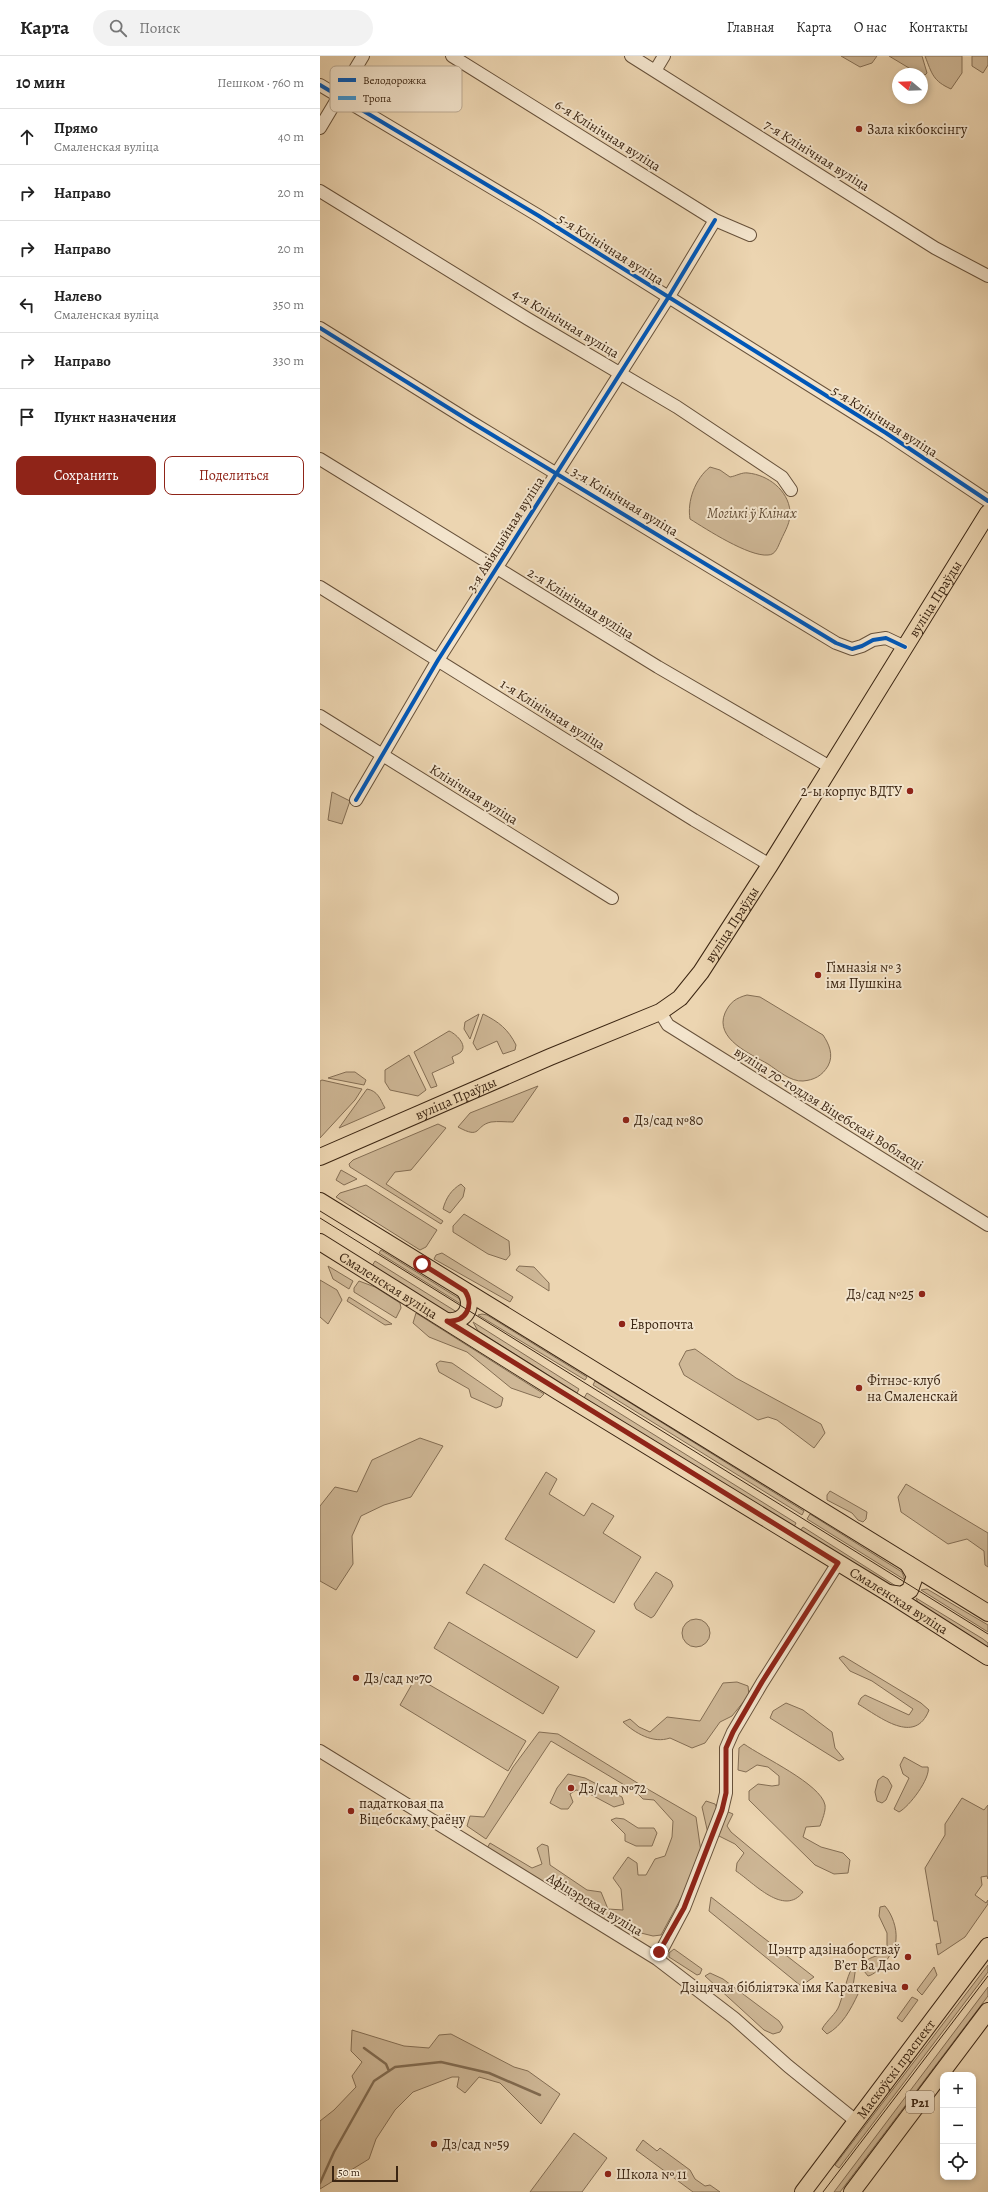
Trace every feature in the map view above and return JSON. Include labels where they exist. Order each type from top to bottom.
[{"type":"main road","name":"вуліца Праўды","points":[[321,1160],[660,1012],[680,998],[701,972],[770,865],[988,513]]},
{"type":"main road","points":[[321,1197],[492,1308],[988,1613]]},
{"type":"main road","name":"Смаленская вуліца","points":[[320,1242],[888,1593],[988,1657]]},
{"type":"main road","points":[[447,1321],[460,1319],[467,1313],[469,1300],[465,1291]]},
{"type":"main road","points":[[472,1337],[469,1324],[472,1316],[479,1310],[492,1308]]},
{"type":"main road","points":[[888,1593],[902,1595],[910,1590],[915,1576],[908,1564]]},
{"type":"main road","points":[[918,1612],[914,1600],[916,1590],[924,1583],[937,1582]]},
{"type":"main road","name":"Маскоўскі праспект","points":[[803,2192],[856,2121],[983,1959],[988,1946]]},
{"type":"main road","name":"Р21","points":[[852,2192],[988,2011]]},
{"type":"street","points":[[357,66],[363,56]]},
{"type":"street","name":"6-я Клінічная вуліца","points":[[452,56],[715,220],[750,235]]},
{"type":"street","name":"7-я Клінічная вуліца","points":[[631,56],[935,248],[988,276]]},
{"type":"street","points":[[655,71],[664,56]]},
{"type":"street","name":"5-я Клінічная вуліца","points":[[320,85],[330,91]]},
{"type":"street","points":[[320,128],[330,111]]},
{"type":"street","name":"5-я Клінічная вуліца","points":[[366,112],[539,216],[886,433],[988,501]]},
{"type":"street","name":"4-я Клінічная вуліца","points":[[320,191],[528,319],[677,407],[782,477],[791,490]]},
{"type":"street","name":"3-я Авіяцыйная вуліца","points":[[356,800],[384,755],[438,660],[668,298],[715,220]]},
{"type":"street","name":"3-я Клінічная вуліца","points":[[320,328],[471,422],[557,472],[836,643],[852,649],[873,640],[886,638],[904,647]]},
{"type":"street","name":"2-я Клінічная вуліца","points":[[320,459],[658,667],[830,767]]},
{"type":"street","name":"1-я Клінічная вуліца","points":[[320,588],[694,820],[770,865]]},
{"type":"street","name":"Клінічная вуліца","points":[[320,716],[612,898]]},
{"type":"street","name":"вуліца 70-годдзя Віцебскай Вобласці","points":[[660,1012],[668,1025],[988,1225]]},
{"type":"street","points":[[656,1959],[684,1908],[722,1810],[726,1793],[726,1748],[733,1732],[762,1682],[838,1563]]},
{"type":"street","name":"Афіцэрская вуліца","points":[[320,1751],[656,1959],[734,2018],[788,2066],[856,2121]]},
{"type":"green space","points":[[841,56],[877,56],[872,63],[860,67]]},
{"type":"green space","points":[[889,56],[922,56],[926,68],[909,68]]},
{"type":"green space","points":[[925,56],[962,56],[962,73],[951,89],[937,80],[929,68]]},
{"type":"green space","points":[[972,56],[988,56],[988,65],[983,73],[972,66]]},
{"type":"green space","name":"Могілкі ў Клінах","points":[[710,467],[720,470],[730,477],[744,473],[755,474],[770,480],[781,490],[788,503],[790,519],[778,547],[773,554],[768,555],[750,552],[690,519],[689,512],[693,491],[700,478]]},
{"type":"green space","points":[[332,792],[350,801],[342,824],[328,820]]},
{"type":"green space","points":[[747,995],[760,997],[823,1035],[829,1046],[831,1058],[828,1066],[823,1072],[811,1080],[794,1080],[744,1050],[729,1038],[725,1031],[723,1022],[725,1013],[734,1001]]},
{"type":"green space","points":[[479,1014],[470,1039],[464,1029],[465,1022]]},
{"type":"green space","points":[[483,1014],[494,1020],[506,1030],[516,1045],[515,1050],[503,1054],[497,1041],[477,1050],[473,1043]]},
{"type":"green space","points":[[449,1031],[460,1040],[463,1049],[460,1053],[452,1057],[454,1063],[432,1073],[437,1086],[431,1088],[414,1052]]},
{"type":"green space","points":[[409,1055],[426,1090],[418,1096],[390,1090],[385,1082],[385,1070]]},
{"type":"green space","points":[[346,1072],[355,1072],[366,1080],[364,1085],[328,1078]]},
{"type":"green space","points":[[322,1080],[362,1089],[355,1100],[320,1138],[320,1081]]},
{"type":"green space","points":[[538,1086],[513,1122],[491,1122],[482,1126],[475,1132],[466,1131],[458,1127],[470,1113]]},
{"type":"green space","points":[[367,1089],[376,1094],[385,1108],[339,1128]]},
{"type":"green space","points":[[438,1124],[446,1128],[411,1170],[395,1172],[386,1184],[443,1221],[441,1224],[350,1167],[349,1164],[353,1160]]},
{"type":"green space","points":[[341,1170],[357,1179],[344,1185],[336,1180]]},
{"type":"green space","points":[[461,1184],[465,1188],[463,1197],[450,1213],[443,1209],[444,1205],[447,1198],[457,1186]]},
{"type":"green space","points":[[366,1185],[437,1230],[426,1247],[420,1250],[336,1197],[340,1193]]},
{"type":"green space","points":[[464,1214],[509,1241],[510,1255],[506,1260],[488,1254],[453,1232],[453,1226]]},
{"type":"green space","points":[[381,1250],[463,1301],[464,1306],[379,1253]]},
{"type":"green space","points":[[442,1253],[513,1297],[510,1302],[434,1259],[436,1255]]},
{"type":"green space","points":[[375,1261],[460,1314],[451,1315],[372,1266]]},
{"type":"green space","points":[[328,1266],[353,1281],[349,1289],[333,1279]]},
{"type":"green space","points":[[519,1266],[534,1267],[549,1283],[549,1291],[516,1270]]},
{"type":"green space","points":[[320,1280],[337,1290],[342,1300],[328,1324],[320,1317]]},
{"type":"green space","points":[[359,1281],[375,1287],[400,1303],[401,1308],[396,1318],[354,1292],[354,1288]]},
{"type":"green space","points":[[349,1297],[392,1324],[385,1325],[347,1301]]},
{"type":"green space","points":[[416,1313],[544,1394],[540,1398],[511,1388],[467,1352],[429,1337],[413,1323]]},
{"type":"green space","points":[[478,1315],[487,1315],[587,1377],[585,1380]]},
{"type":"green space","points":[[473,1322],[579,1389],[577,1393],[478,1331]]},
{"type":"green space","points":[[695,1349],[736,1378],[821,1424],[825,1433],[814,1448],[777,1420],[768,1417],[758,1420],[684,1375],[679,1364],[686,1351]]},
{"type":"green space","points":[[440,1361],[452,1363],[503,1398],[501,1406],[496,1408],[471,1397],[469,1389],[439,1372],[436,1364]]},
{"type":"green space","points":[[595,1381],[804,1511],[802,1515],[593,1385]]},
{"type":"green space","points":[[587,1393],[796,1523],[794,1527],[584,1398]]},
{"type":"green space","points":[[420,1438],[443,1446],[411,1497],[384,1505],[361,1516],[352,1536],[353,1564],[336,1590],[320,1581],[320,1506],[335,1487],[357,1492],[372,1460]]},
{"type":"green space","points":[[546,1472],[557,1479],[549,1494],[584,1516],[592,1503],[614,1516],[603,1533],[641,1557],[614,1603],[505,1539]]},
{"type":"green space","points":[[906,1484],[988,1533],[988,1567],[985,1565],[984,1551],[967,1539],[948,1544],[901,1512],[898,1497]]},
{"type":"green space","points":[[830,1491],[867,1512],[866,1519],[863,1522],[858,1520],[852,1513],[827,1500],[827,1495]]},
{"type":"green space","points":[[810,1514],[902,1572],[905,1580],[807,1519]]},
{"type":"green space","points":[[803,1527],[899,1588],[895,1589],[800,1531]]},
{"type":"green space","points":[[484,1564],[595,1631],[577,1658],[466,1593]]},
{"type":"green space","points":[[656,1572],[671,1581],[673,1586],[654,1616],[651,1618],[636,1609],[634,1604]]},
{"type":"green space","points":[[927,1589],[988,1625],[988,1632],[921,1590]]},
{"type":"green space","points":[[916,1598],[983,1639],[988,1643],[988,1648],[919,1605]]},
{"type":"green space","points":[[696,1619],[706,1623],[710,1633],[706,1643],[696,1647],[686,1643],[682,1633],[686,1623]]},
{"type":"green space","points":[[449,1622],[559,1687],[543,1714],[434,1648]]},
{"type":"green space","points":[[843,1656],[921,1703],[929,1710],[923,1721],[915,1726],[906,1727],[896,1725],[886,1721],[858,1704],[861,1698],[865,1695],[909,1715],[913,1709],[872,1681],[850,1671],[839,1658]]},
{"type":"green space","points":[[416,1677],[526,1741],[508,1771],[400,1705]]},
{"type":"green space","points":[[737,1682],[748,1686],[749,1695],[732,1716],[720,1722],[705,1743],[692,1748],[670,1738],[657,1740],[645,1736],[633,1730],[623,1722],[630,1719],[639,1727],[650,1732],[667,1717],[700,1721],[723,1683]]},
{"type":"green space","points":[[786,1703],[803,1710],[832,1732],[835,1748],[844,1759],[839,1761],[770,1718],[773,1711]]},
{"type":"green space","points":[[539,1732],[558,1734],[696,1817],[701,1852],[687,1887],[661,1935],[653,1936],[613,1926],[486,1850],[490,1843],[532,1868],[542,1864],[537,1848],[542,1844],[548,1846],[550,1865],[587,1890],[601,1892],[608,1909],[623,1910],[621,1889],[613,1878],[628,1857],[637,1863],[638,1875],[646,1875],[655,1859],[665,1856],[672,1837],[673,1821],[654,1800],[643,1799],[636,1792],[551,1741],[486,1839],[467,1826],[470,1816],[484,1817],[513,1767]]},
{"type":"green space","points":[[744,1744],[802,1780],[813,1788],[821,1797],[825,1807],[824,1816],[820,1826],[806,1827],[803,1837],[821,1847],[843,1853],[850,1860],[848,1873],[834,1874],[815,1865],[749,1800],[749,1791],[758,1784],[772,1786],[779,1785],[779,1776],[768,1767],[757,1765],[746,1772],[738,1770],[739,1748]]},
{"type":"green space","points":[[904,1757],[922,1767],[928,1767],[928,1772],[923,1785],[918,1792],[899,1812],[894,1809],[909,1778],[903,1774],[900,1765]]},
{"type":"green space","points":[[568,1774],[585,1778],[622,1797],[624,1804],[614,1807],[586,1792],[576,1790],[570,1794],[573,1802],[568,1809],[561,1809],[550,1803],[557,1788]]},
{"type":"green space","points":[[883,1776],[888,1779],[892,1786],[886,1800],[882,1803],[877,1801],[875,1792],[878,1780]]},
{"type":"green space","points":[[962,1798],[984,1810],[988,1805],[988,1879],[987,1876],[981,1877],[982,1885],[975,1895],[986,1903],[988,1900],[988,1904],[965,1937],[938,1955],[936,1944],[941,1943],[937,1921],[934,1921],[925,1868],[945,1835],[945,1824]]},
{"type":"green space","points":[[706,1801],[715,1804],[718,1810],[709,1838],[702,1807]]},
{"type":"green space","points":[[726,1811],[733,1814],[727,1826],[731,1832],[803,1892],[795,1899],[787,1901],[778,1900],[760,1890],[736,1871],[737,1863],[744,1853],[735,1844],[717,1835]]},
{"type":"green space","points":[[616,1818],[624,1819],[638,1828],[654,1828],[657,1833],[652,1846],[636,1846],[625,1841],[625,1834],[611,1820]]},
{"type":"green space","points":[[711,1897],[814,1977],[801,1986],[709,1911]]},
{"type":"green space","points":[[885,1906],[894,1921],[896,1935],[895,1944],[890,1955],[882,1966],[868,1976],[864,1971],[867,1960],[887,1950],[887,1933],[879,1916],[880,1907]]},
{"type":"green space","points":[[674,1949],[702,1969],[700,1974],[697,1975],[669,1957],[669,1953]]},
{"type":"green space","points":[[988,1965],[988,1972],[839,2168],[835,2165]]},
{"type":"green space","points":[[856,1966],[853,1986],[858,1994],[842,2022],[827,2034],[822,2029],[838,2009],[852,1967]]},
{"type":"green space","points":[[934,1967],[937,1975],[922,1995],[917,1990]]},
{"type":"green space","points":[[710,1973],[723,1979],[779,2021],[783,2027],[780,2032],[773,2034],[764,2030],[705,1976]]},
{"type":"green space","points":[[988,1987],[988,1996],[840,2192],[834,2192]]},
{"type":"green space","points":[[912,1997],[918,2000],[902,2022],[897,2018]]},
{"type":"green space","points":[[352,2030],[404,2046],[429,2048],[439,2035],[451,2034],[514,2067],[528,2071],[560,2094],[541,2124],[500,2083],[479,2077],[465,2093],[457,2087],[459,2077],[452,2077],[413,2092],[395,2110],[376,2139],[369,2159],[320,2189],[320,2121],[334,2110],[356,2087],[352,2076],[362,2062],[351,2051]]},
{"type":"green space","points":[[574,2133],[607,2158],[582,2192],[530,2192]]},
{"type":"green space","points":[[643,2140],[657,2151],[660,2148],[690,2170],[695,2179],[705,2186],[710,2185],[720,2192],[693,2192],[636,2150]]},
{"type":"waterway","points":[[364,2048],[386,2064],[389,2071]]},
{"type":"waterway","points":[[320,2183],[334,2152],[374,2081],[395,2067],[441,2062],[489,2073],[540,2095]]},
{"type":"tram line","points":[[320,1218],[988,1634]]},
{"type":"tram line","points":[[823,2192],[988,1976]]},
{"type":"marked path","points":[[657,1959],[684,1908],[722,1810],[726,1793],[726,1748],[733,1732],[762,1683],[838,1563]]},
{"type":"cycle path","points":[[320,85],[330,91]]},
{"type":"cycle path","points":[[365,112],[539,216],[886,433],[988,501]]},
{"type":"cycle path","points":[[356,800],[438,660],[668,298],[715,220]]},
{"type":"cycle path","points":[[320,328],[471,422],[836,643],[852,649],[873,640],[886,638],[905,647]]},
{"type":"place","name":"Зала кікбоксінгу","points":[[859,129]]},
{"type":"place","name":"2-ы корпус ВДТУ","points":[[910,791]]},
{"type":"place","name":"Гімназія № 3 імя Пушкіна","points":[[818,975]]},
{"type":"place","name":"Дз/сад №80","points":[[626,1120]]},
{"type":"place","name":"Дз/сад №25","points":[[922,1294]]},
{"type":"place","name":"Европочта","points":[[622,1324]]},
{"type":"place","name":"Фітнэс-клуб на Смаленскай","points":[[859,1388]]},
{"type":"place","name":"Дз/сад №70","points":[[356,1678]]},
{"type":"place","name":"Дз/сад №72","points":[[571,1788]]},
{"type":"place","name":"падатковая па Віцебскаму раёну","points":[[351,1811]]},
{"type":"place","name":"Цэнтр адзінаборстваў Вʼет Ва Дао","points":[[908,1957]]},
{"type":"place","name":"Дзіцячая бібліятэка імя Караткевіча","points":[[905,1987]]},
{"type":"place","name":"Дз/сад №59","points":[[434,2144]]},
{"type":"place","name":"Школа № 11","points":[[608,2174]]},
{"type":"route","points":[[422,1264],[465,1291],[467,1295],[469,1300],[469,1308],[467,1313],[456,1321],[447,1321],[559,1392],[838,1563],[762,1682],[733,1732],[726,1748],[726,1793],[722,1810],[707,1853],[684,1908],[659,1952]]}]
